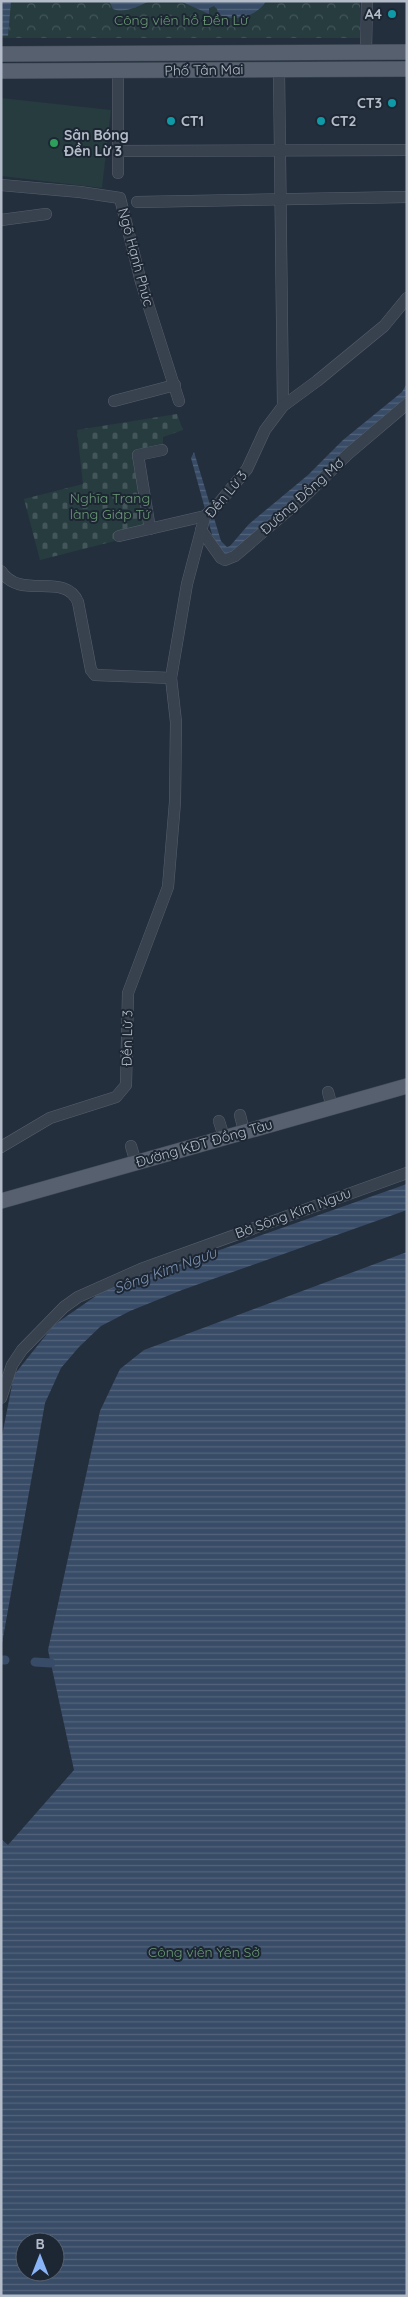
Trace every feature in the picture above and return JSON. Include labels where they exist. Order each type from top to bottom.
[{"type":"main road","name":"Phố Tân Mai","points":[[1,54],[407,52]]},
{"type":"main road","name":"Phố Tân Mai","points":[[1,71],[407,69]]},
{"type":"main road","name":"Đường KĐT Đồng Tàu","points":[[1,1201],[407,1086]]},
{"type":"street","points":[[366,52],[367,1]]},
{"type":"street","points":[[279,70],[283,406]]},
{"type":"street","points":[[118,71],[118,173]]},
{"type":"street","points":[[118,151],[407,150]]},
{"type":"street","name":"Ngõ Hạnh Phúc","points":[[1,185],[80,192],[120,198],[141,282],[179,401]]},
{"type":"street","points":[[137,202],[407,197]]},
{"type":"street","points":[[1,220],[46,214]]},
{"type":"street","name":"Đền Lừ 3","points":[[1,1147],[50,1118],[116,1097],[126,1085],[128,993],[168,886],[175,802],[176,754],[176,722],[171,678],[187,584],[201,530],[210,512],[247,469],[265,430],[283,406],[317,381],[384,326],[407,298]]},
{"type":"street","points":[[114,401],[175,385]]},
{"type":"street","name":"Đường Đồng Mơ","points":[[201,530],[221,558],[225,560],[235,556],[306,496],[348,454],[407,404]]},
{"type":"street","points":[[150,529],[138,455],[162,450]]},
{"type":"street","points":[[119,536],[210,512]]},
{"type":"street","points":[[1,570],[16,585],[65,588],[74,593],[78,602],[91,670],[95,675],[171,678]]},
{"type":"street","points":[[328,1092],[332,1107]]},
{"type":"street","points":[[240,1115],[244,1131]]},
{"type":"street","points":[[219,1121],[224,1137]]},
{"type":"street","points":[[131,1146],[136,1162]]},
{"type":"street","name":"Bờ Sông Kim Ngưu","points":[[1,1398],[12,1365],[22,1350],[64,1307],[78,1297],[141,1269],[407,1173]]},
{"type":"green space","name":"Công viên hồ Đền Lừ","points":[[1,1],[360,1],[360,38],[1,38]]},
{"type":"green space","name":"Sân Bóng Đền Lừ 3","points":[[1,98],[111,110],[102,188],[1,176]]},
{"type":"green space","name":"Nghĩa Trang làng Giáp Tứ","points":[[177,414],[183,430],[163,437],[163,448],[137,454],[150,532],[40,560],[24,499],[83,484],[77,430]]},
{"type":"water","points":[[2,1],[11,1],[8,36],[1,36]]},
{"type":"water","points":[[109,1],[151,1],[132,8],[118,10],[113,9]]},
{"type":"water","points":[[180,1],[266,1],[257,11],[251,14],[231,18],[218,14],[214,6],[209,8],[209,14]]},
{"type":"water","points":[[407,383],[407,396],[232,552],[222,554],[216,549],[191,458],[194,452],[221,541],[227,547],[249,524],[308,475],[343,440],[402,392]]},
{"type":"water","name":"Sông Kim Ngưu","points":[[407,1184],[407,1210],[182,1290],[130,1311],[101,1326],[79,1347],[61,1368],[45,1403],[1,1649],[1,1441],[14,1375],[54,1325],[103,1291]]},
{"type":"water","name":"Công viên Yên Sở","points":[[407,1252],[407,2296],[1,2296],[1,1839],[8,1845],[74,1770],[48,1650],[100,1411],[120,1369],[144,1350]]},
{"type":"waterway","points":[[35,1662],[51,1663]]},
{"type":"place","name":"A4","points":[[392,14]]},
{"type":"place","name":"CT3","points":[[392,103]]},
{"type":"place","name":"CT1","points":[[171,121]]},
{"type":"place","name":"CT2","points":[[321,121]]},
{"type":"place","name":"Sân Bóng Đền Lừ 3","points":[[54,143]]}]
